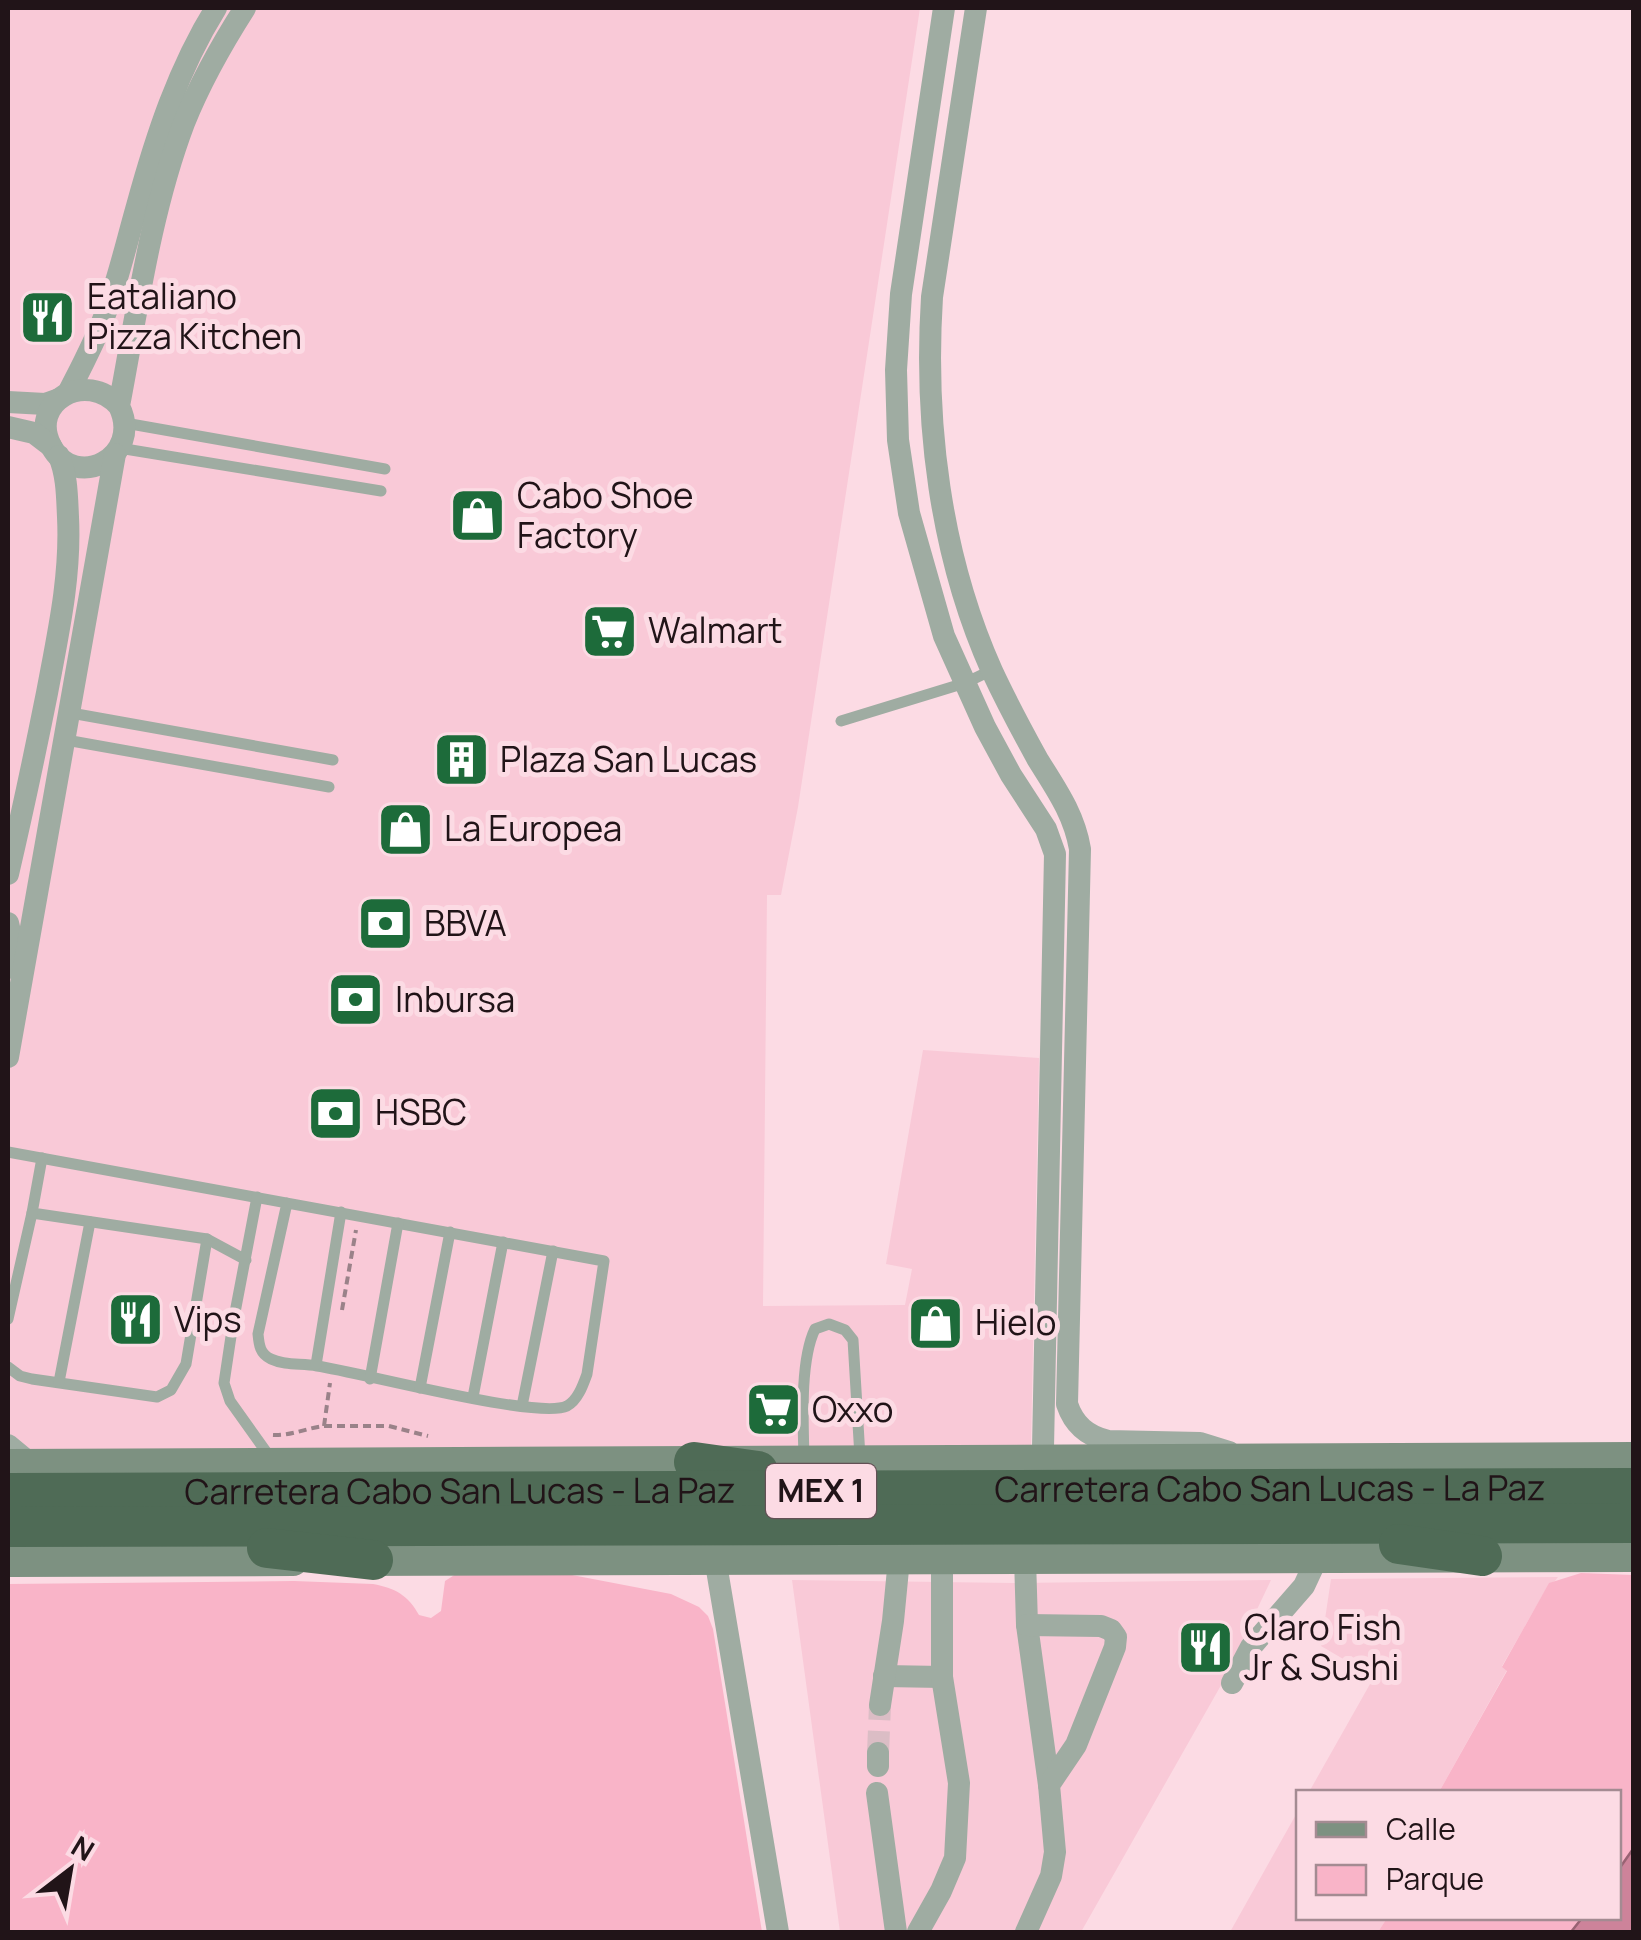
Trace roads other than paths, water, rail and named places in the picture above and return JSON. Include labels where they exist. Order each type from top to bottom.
[{"type":"highway","points":[[694,1462],[951,1491]]},
{"type":"highway","name":"Carretera Cabo San Lucas - La Paz","points":[[13,1467],[951,1491],[1634,1488]]},
{"type":"highway","name":"Carretera Cabo San Lucas - La Paz","points":[[8,1527],[1634,1523]]},
{"type":"highway","points":[[1256,1524],[1482,1556]]},
{"type":"highway","points":[[69,1526],[373,1560]]},
{"type":"main road","points":[[13,1467],[1634,1458]]},
{"type":"main road","points":[[8,1560],[1634,1556]]},
{"type":"street","points":[[8,874],[65,596],[67,495],[64,471],[47,434],[47,420],[52,406],[64,396],[107,310],[177,81],[216,8]]},
{"type":"street","points":[[8,1057],[11,1022],[117,451],[125,432],[122,415],[148,253],[174,150],[201,88],[245,8]]},
{"type":"street","points":[[944,8],[901,294],[896,370],[898,440],[909,513],[944,636],[1011,775],[1046,829],[1056,864],[1043,1448],[1038,1456],[1028,1460]]},
{"type":"street","points":[[976,8],[932,297],[932,438],[942,505],[960,580],[992,670],[1070,812],[1080,849],[1069,1409],[1078,1425],[1103,1440],[1200,1443],[1251,1459]]},
{"type":"street","points":[[8,402],[45,404],[86,388],[105,393],[122,415]]},
{"type":"street","points":[[8,427],[34,433],[76,466],[97,466],[117,451]]},
{"type":"street","points":[[8,923],[8,968]]},
{"type":"street","points":[[1232,1683],[1250,1647],[1304,1586],[1318,1556]]},
{"type":"street","points":[[714,1558],[778,1932]]},
{"type":"street","points":[[918,1932],[955,1858],[959,1783],[942,1677],[942,1558]]},
{"type":"street","points":[[1024,1558],[1027,1625],[1055,1852],[1051,1876],[1026,1932]]},
{"type":"street","points":[[880,1705],[899,1559]]},
{"type":"street","points":[[1027,1625],[1101,1626],[1116,1637],[1076,1745],[1049,1785]]},
{"type":"street","points":[[884,1676],[942,1677]]},
{"type":"street","points":[[877,1792],[896,1932]]},
{"type":"lane","points":[[122,415],[385,470]]},
{"type":"lane","points":[[117,451],[381,492]]},
{"type":"lane","points":[[841,721],[965,683],[992,670]]},
{"type":"lane","points":[[71,712],[333,760]]},
{"type":"lane","points":[[66,740],[328,787]]},
{"type":"lane","points":[[8,1152],[604,1260],[587,1374],[580,1391],[569,1405],[553,1409],[522,1406],[316,1366],[285,1364],[267,1357],[259,1347],[258,1334],[287,1203]]},
{"type":"lane","points":[[8,1319],[42,1158]]},
{"type":"lane","points":[[257,1198],[224,1383],[230,1401],[274,1463]]},
{"type":"lane","points":[[316,1366],[341,1212]]},
{"type":"lane","points":[[32,1213],[207,1239],[246,1260]]},
{"type":"lane","points":[[59,1382],[90,1222]]},
{"type":"lane","points":[[370,1378],[398,1223]]},
{"type":"lane","points":[[420,1388],[450,1232]]},
{"type":"lane","points":[[8,1367],[32,1379],[157,1397],[172,1390],[186,1364],[207,1239]]},
{"type":"lane","points":[[473,1397],[502,1242]]},
{"type":"lane","points":[[522,1406],[553,1251]]},
{"type":"lane","points":[[804,1461],[808,1343],[816,1329],[829,1324],[845,1330],[853,1340],[860,1461]]},
{"type":"tunnel","points":[[878,1753],[880,1705]]},
{"type":"place","name":"Eataliano Pizza Kitchen","points":[[48,317]]},
{"type":"place","name":"Cabo Shoe Factory","points":[[478,516]]},
{"type":"place","name":"Walmart","points":[[609,631]]},
{"type":"place","name":"Plaza San Lucas","points":[[461,760]]},
{"type":"place","name":"La Europea","points":[[405,829]]},
{"type":"place","name":"BBVA","points":[[385,924]]},
{"type":"place","name":"Inbursa","points":[[356,1000]]},
{"type":"place","name":"HSBC","points":[[336,1113]]},
{"type":"place","name":"Vips","points":[[135,1320]]},
{"type":"place","name":"Hielo","points":[[936,1323]]},
{"type":"place","name":"Oxxo","points":[[773,1410]]},
{"type":"place","name":"Claro Fish Jr & Sushi","points":[[1205,1648]]}]
